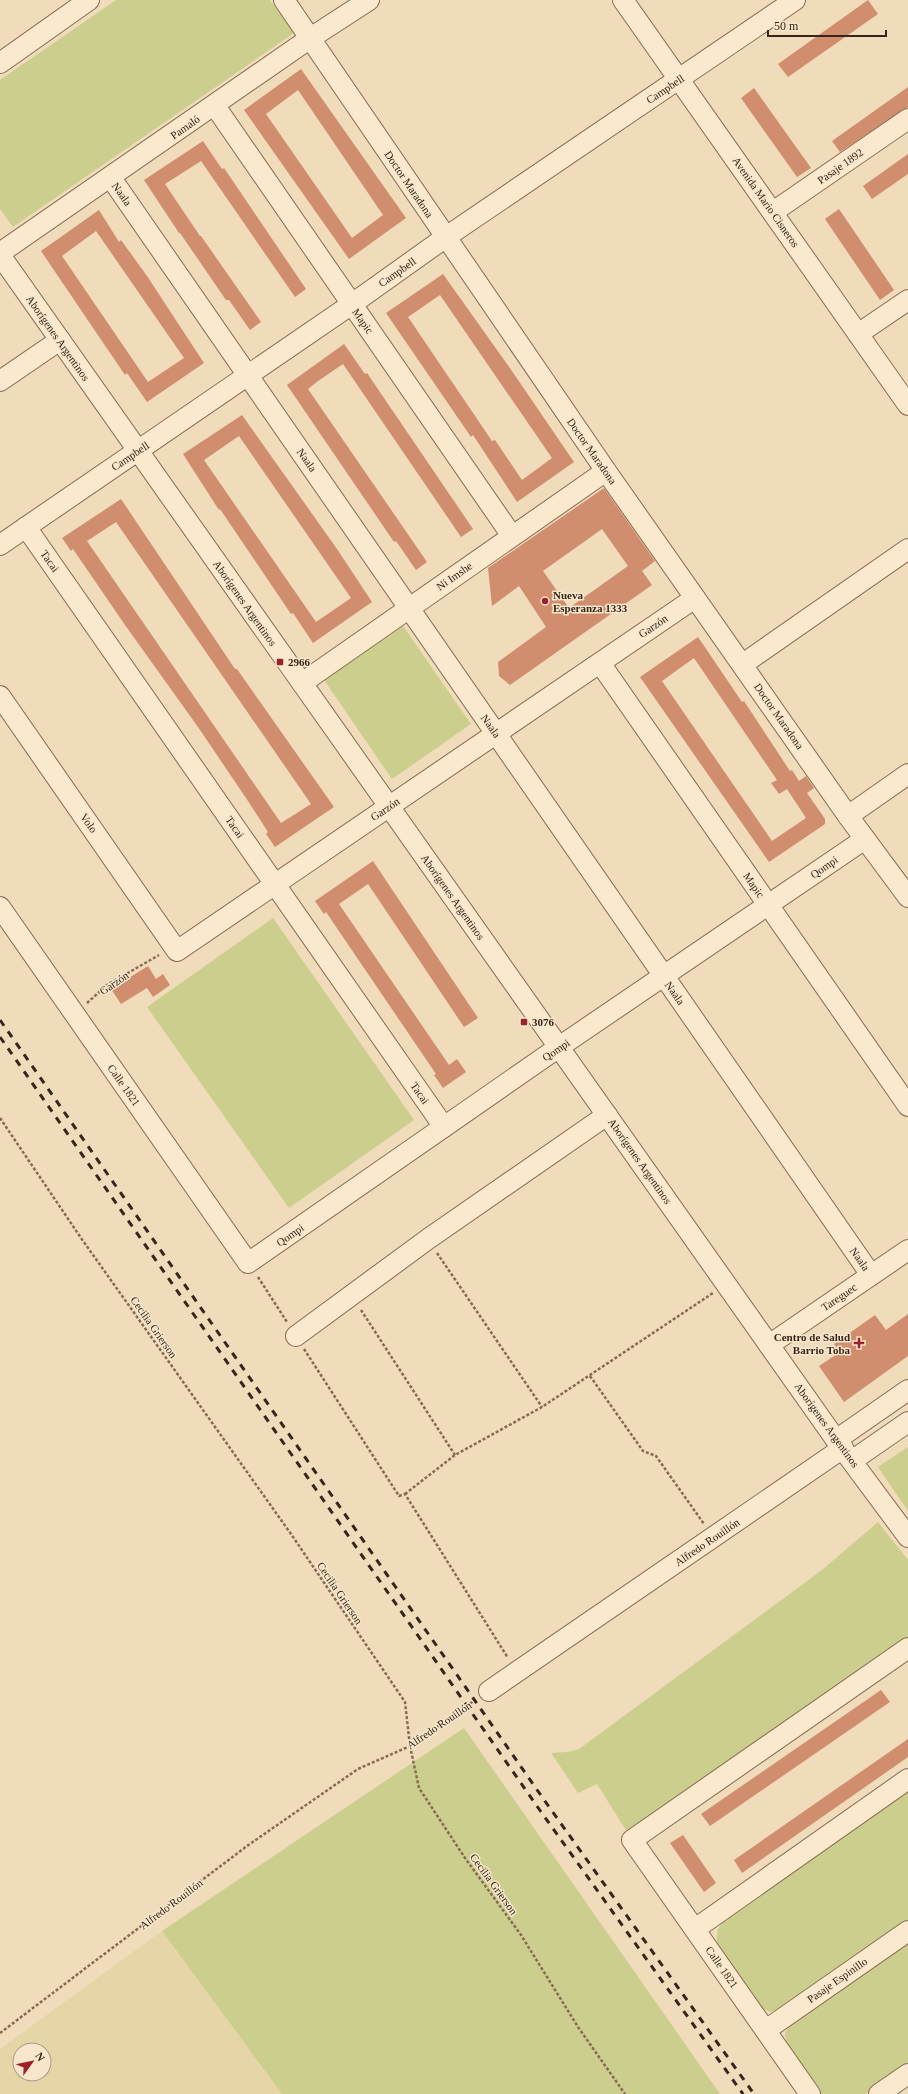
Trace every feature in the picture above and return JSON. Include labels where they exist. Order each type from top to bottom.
[{"type":"street","points":[[0,63],[89,0]]},
{"type":"street","name":"Doctor Maradona","points":[[284,0],[309,39],[606,471],[743,664],[848,816],[908,897]]},
{"type":"street","name":"Pamaló","points":[[0,254],[215,106],[309,39],[369,0]]},
{"type":"street","name":"Avenida Mario Cisneros","points":[[623,0],[908,405]]},
{"type":"street","name":"Campbell","points":[[0,545],[352,304],[446,237],[795,0]]},
{"type":"street","name":"Mapic","points":[[215,106],[512,536]]},
{"type":"street","name":"Pasaje 1892","points":[[773,212],[908,119]]},
{"type":"street","name":"Naala","points":[[111,178],[871,1275]]},
{"type":"street","name":"Aborígenes Argentinos","points":[[0,254],[769,1345],[908,1537]]},
{"type":"street","points":[[858,334],[908,300]]},
{"type":"street","points":[[0,381],[60,340]]},
{"type":"street","name":"Ni Imshe","points":[[302,683],[606,471]]},
{"type":"street","name":"Tacai","points":[[26,527],[444,1128]]},
{"type":"street","points":[[743,664],[908,549]]},
{"type":"street","name":"Garzón","points":[[177,951],[695,598]]},
{"type":"street","name":"Mapic","points":[[600,663],[908,1106]]},
{"type":"street","name":"Volo","points":[[0,696],[177,951]]},
{"type":"street","points":[[848,816],[908,774]]},
{"type":"street","name":"Qompi","points":[[248,1264],[559,1047],[865,839]]},
{"type":"street","name":"Calle 1821","points":[[0,907],[248,1264]]},
{"type":"street","points":[[296,1336],[428,1240],[607,1115]]},
{"type":"street","name":"Tareguec","points":[[769,1345],[908,1250]]},
{"type":"street","points":[[844,1449],[908,1390]]},
{"type":"street","points":[[844,1449],[908,1422]]},
{"type":"street","name":"Alfredo Rouillón","points":[[489,1691],[844,1449]]},
{"type":"street","name":"Calle 1821","points":[[810,2094],[632,1840],[908,1648]]},
{"type":"street","points":[[695,1929],[908,1779]]},
{"type":"street","name":"Pasaje Espinillo","points":[[766,2030],[908,1931]]},
{"type":"street","points":[[879,2094],[908,2074]]},
{"type":"path","name":"Garzón","points":[[74,1013],[108,985],[160,955],[177,951]]},
{"type":"path","name":"Cecilia Grierson","points":[[0,1118],[81,1238],[291,1534],[405,1702],[410,1746],[419,1788],[465,1858],[521,1935],[578,2027],[625,2094]]},
{"type":"path","points":[[428,1240],[542,1407]]},
{"type":"path","points":[[248,1264],[399,1496],[406,1494],[455,1455],[542,1407],[726,1283]]},
{"type":"path","points":[[352,1296],[455,1455]]},
{"type":"path","points":[[590,1376],[643,1451],[656,1456],[714,1537]]},
{"type":"path","points":[[406,1494],[516,1672]]},
{"type":"path","name":"Alfredo Rouillón","points":[[0,2033],[247,1846],[358,1770],[410,1746],[489,1691]]},
{"type":"shaded area","points":[[162,1931],[282,2094],[0,2094],[0,2049]]},
{"type":"green space","points":[[116,0],[270,0],[294,33],[13,227],[0,209],[0,80]]},
{"type":"green space","points":[[403,626],[471,724],[392,779],[324,680]]},
{"type":"green space","points":[[273,918],[414,1120],[289,1208],[147,1007]]},
{"type":"green space","points":[[908,1447],[908,1511],[878,1467]]},
{"type":"green space","points":[[878,1522],[908,1560],[908,1642],[629,1835],[597,1784],[578,1793],[551,1753],[568,1752],[579,1749],[822,1570]]},
{"type":"green space","points":[[464,1728],[720,2094],[282,2094],[162,1931]]},
{"type":"green space","points":[[908,1791],[908,1924],[783,2010],[770,2012],[762,2008],[718,1946],[718,1931],[724,1919]]},
{"type":"green space","points":[[908,1938],[908,2064],[865,2094],[820,2094],[787,2045],[785,2034],[789,2025]]},
{"type":"building","points":[[868,0],[878,14],[788,77],[778,64]]},
{"type":"building","points":[[301,69],[406,218],[349,259],[244,110]],"holes":[[[298,90],[383,215],[352,238],[266,114]]]},
{"type":"building","points":[[908,87],[908,107],[840,152],[832,141]]},
{"type":"building","points":[[754,88],[811,168],[797,177],[741,98]]},
{"type":"building","points":[[203,141],[222,169],[224,168],[306,289],[295,297],[201,161],[165,184],[261,322],[250,330],[229,300],[226,300],[144,180]]},
{"type":"building","points":[[908,154],[908,174],[872,199],[863,186]]},
{"type":"building","points":[[839,209],[894,290],[880,300],[825,219]]},
{"type":"building","points":[[99,210],[119,242],[121,240],[147,276],[204,363],[147,402],[127,373],[125,375],[41,251]],"holes":[[[96,231],[184,358],[148,382],[62,256]]]},
{"type":"building","points":[[443,274],[574,462],[517,502],[473,435],[471,437],[386,313]],"holes":[[[440,295],[552,458],[522,480],[495,440],[492,441],[408,317]]]},
{"type":"building","points":[[344,344],[365,374],[367,373],[473,529],[461,537],[343,364],[318,381],[308,389],[427,562],[416,570],[396,541],[394,542],[287,385]]},
{"type":"building","points":[[242,415],[337,549],[372,602],[313,643],[293,613],[291,614],[220,509],[219,510],[183,454]],"holes":[[[239,436],[351,598],[316,622],[204,460]]]},
{"type":"building","points":[[604,488],[655,561],[642,571],[652,585],[510,685],[499,676],[498,662],[546,627],[519,586],[492,606],[488,568]],"holes":[[[602,529],[628,566],[569,608],[543,571]]]},
{"type":"building","points":[[121,499],[235,669],[237,669],[334,807],[275,847],[266,834],[268,832],[198,727],[73,549],[71,551],[62,538]],"holes":[[[116,522],[311,804],[281,823],[87,541]]]},
{"type":"building","points":[[698,637],[742,702],[744,701],[790,771],[792,770],[799,781],[806,776],[814,788],[807,793],[825,819],[825,824],[769,862],[640,677]],"holes":[[[694,658],[777,780],[771,783],[779,794],[787,789],[806,818],[772,841],[662,681]]]},
{"type":"building","points":[[373,861],[478,1018],[464,1027],[368,884],[339,904],[449,1065],[457,1059],[466,1072],[443,1088],[434,1075],[436,1074],[326,912],[324,914],[315,901]]},
{"type":"building","points":[[148,966],[156,979],[163,974],[170,985],[153,997],[147,988],[121,1004],[111,989]]},
{"type":"building","points":[[908,1314],[908,1356],[844,1402],[819,1366],[840,1352],[834,1344],[875,1315],[886,1330]]},
{"type":"building","points":[[881,1690],[890,1702],[710,1826],[701,1814]]},
{"type":"building","points":[[908,1739],[908,1757],[742,1873],[734,1860]]},
{"type":"building","points":[[683,1835],[716,1883],[704,1892],[670,1843]]},
{"type":"railway","points":[[0,1020],[547,1804],[754,2094]]},
{"type":"railway","points":[[0,1037],[539,1809],[743,2094]]},
{"type":"place","name":"Nueva Esperanza 1333","points":[[545,601]]},
{"type":"place","name":"2966","points":[[280,662]]},
{"type":"place","name":"3076","points":[[524,1022]]},
{"type":"place","name":"Centro de Salud Barrio Toba","points":[[859,1343]]}]
